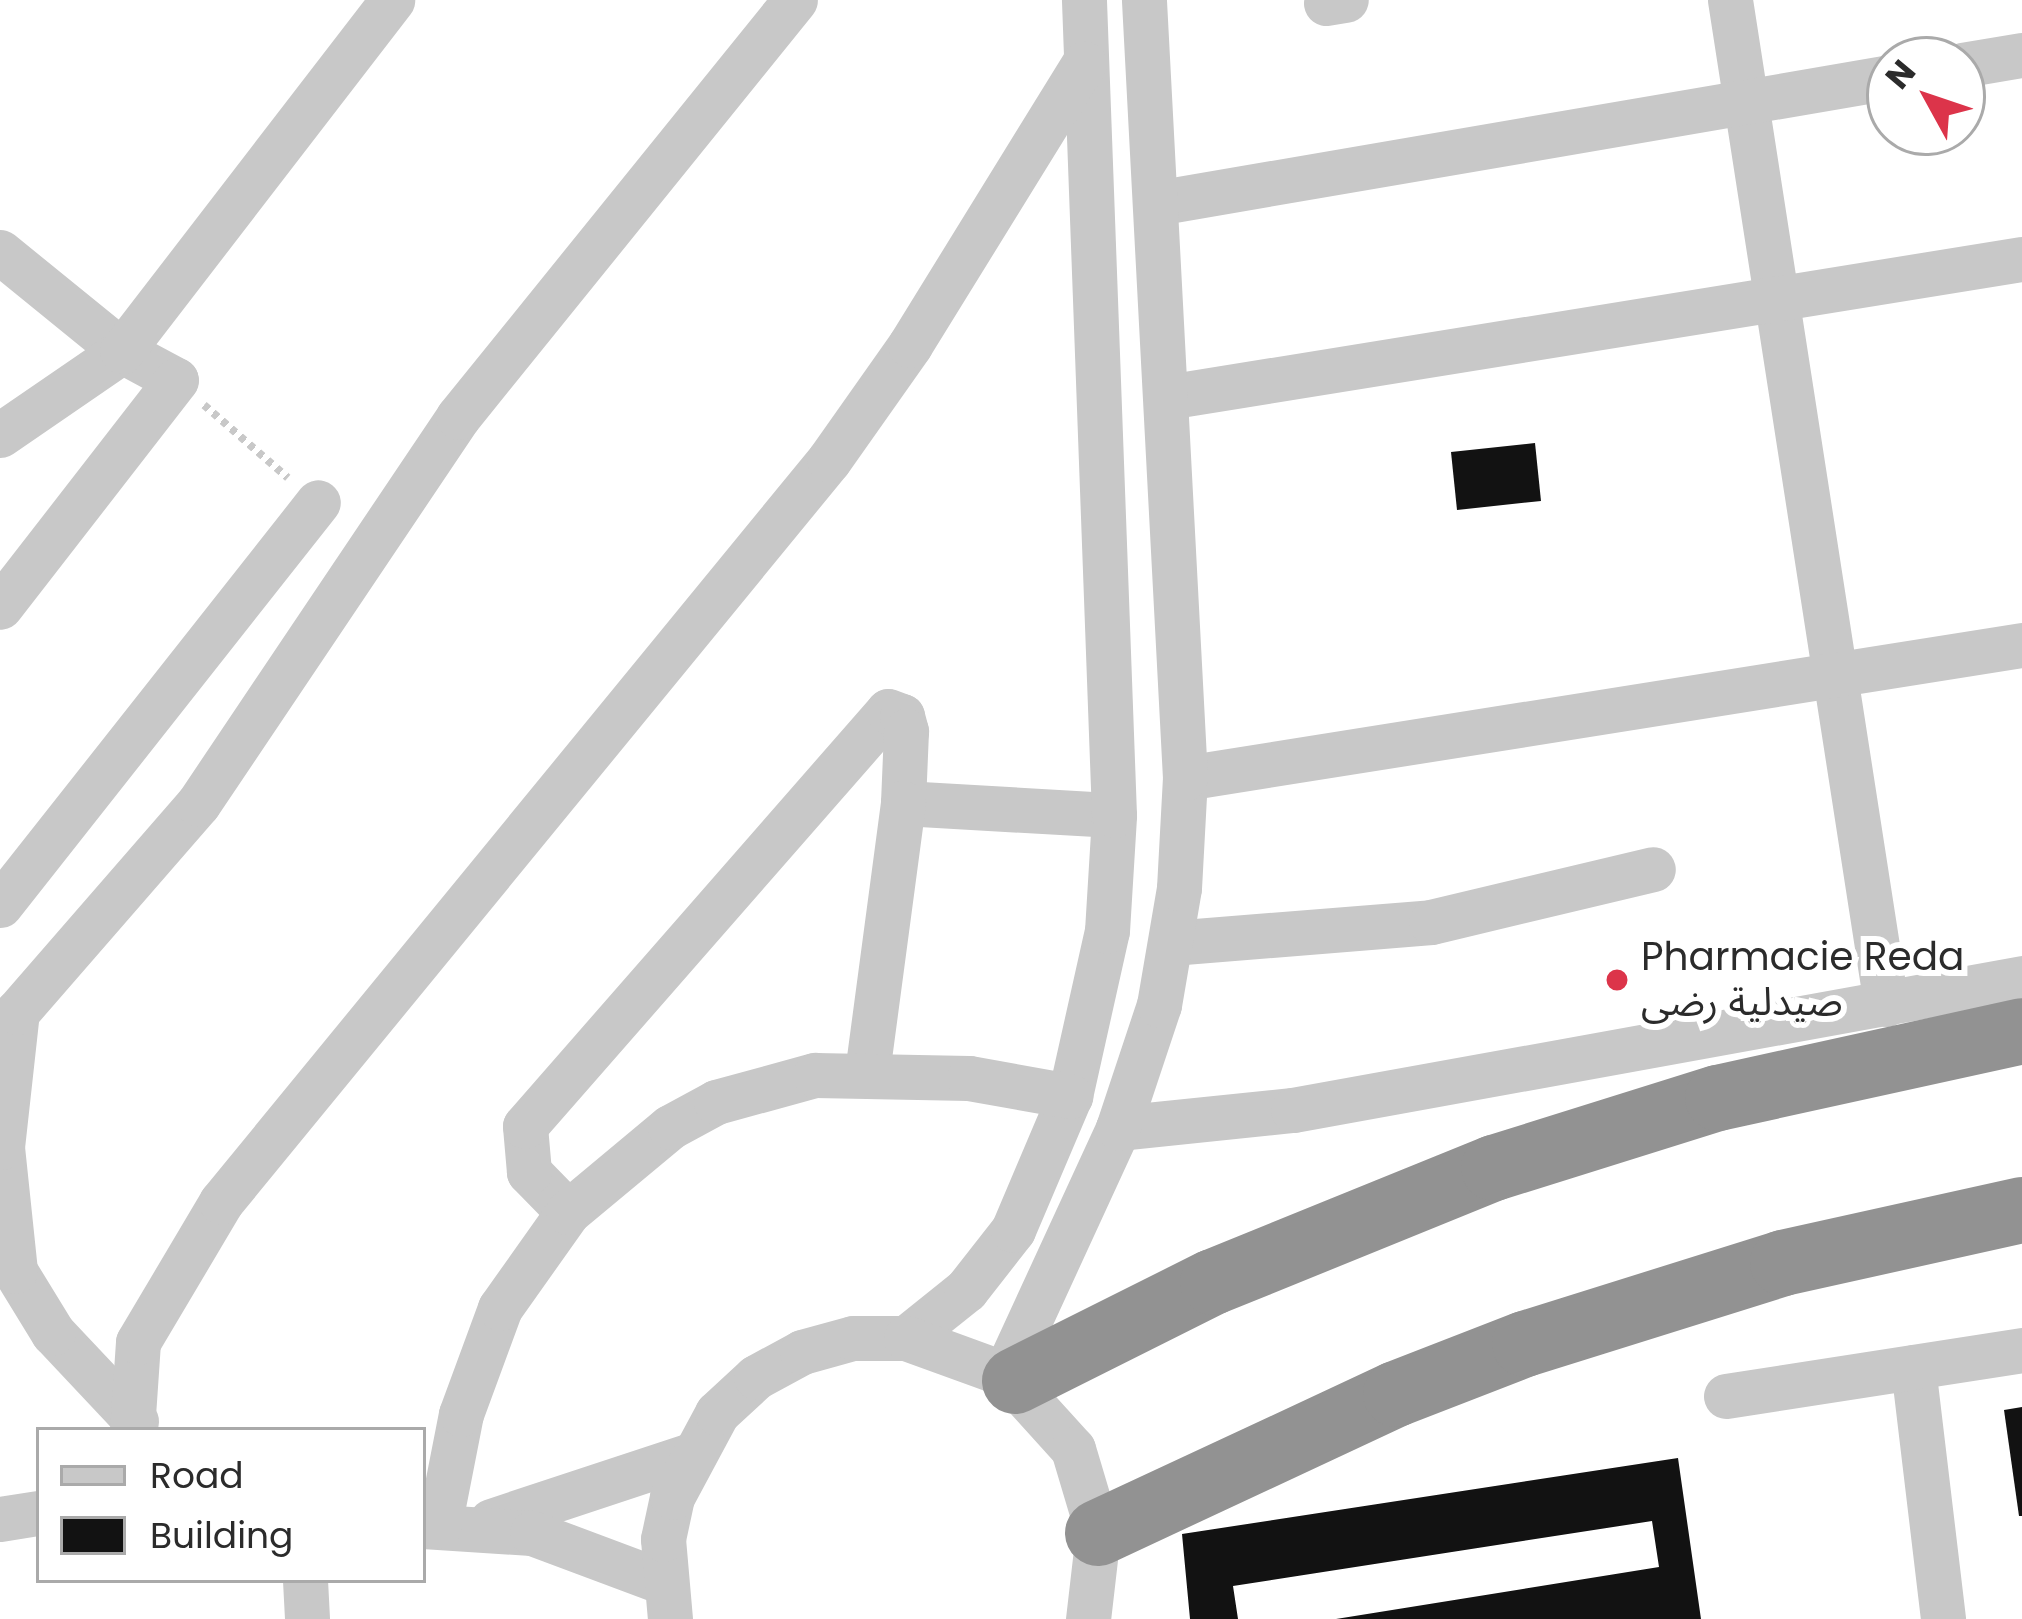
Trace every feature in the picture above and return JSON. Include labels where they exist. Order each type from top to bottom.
[{"type":"highway","points":[[1010,1378],[1213,1282],[1494,1168],[1718,1098],[2022,1031]]},
{"type":"highway","points":[[1098,1533],[1396,1394],[1525,1344],[1783,1263],[2022,1210]]},
{"type":"street","points":[[0,435],[122,351],[392,0]]},
{"type":"street","points":[[134,1426],[53,1334],[15,1271],[5,1228],[2,1147],[16,1012],[198,804],[458,417],[795,0]]},
{"type":"street","points":[[906,1338],[966,1291],[1003,1246],[1070,1096],[1101,973],[1114,815],[1084,0]]},
{"type":"street","points":[[1010,1378],[1118,1128],[1171,943],[1185,778],[1144,0]]},
{"type":"street","points":[[1730,0],[1772,302],[1886,1004]]},
{"type":"street","points":[[1986,61],[2022,55]]},
{"type":"street","points":[[134,1426],[138,1342],[221,1202],[829,460],[910,345],[1084,63]]},
{"type":"street","points":[[1156,203],[1866,81]]},
{"type":"street","points":[[0,252],[122,351],[176,380],[0,607]]},
{"type":"street","points":[[1167,397],[2022,259]]},
{"type":"street","points":[[0,905],[318,502]]},
{"type":"street","points":[[1185,778],[2022,644]]},
{"type":"street","points":[[568,1212],[529,1172],[525,1126],[888,710],[902,716],[906,731],[903,803],[867,1074]]},
{"type":"street","points":[[903,803],[1114,815]]},
{"type":"street","points":[[1171,943],[1431,922],[1653,869]]},
{"type":"street","points":[[1118,1128],[1293,1110],[2022,978]]},
{"type":"street","points":[[447,1526],[460,1414],[485,1343],[520,1274],[568,1212],[633,1152],[716,1102],[815,1075],[969,1078],[1070,1096]]},
{"type":"street","points":[[666,1600],[663,1539],[688,1456],[756,1377],[802,1352],[853,1338],[906,1338],[974,1356],[1010,1378],[1073,1448],[1098,1533],[1088,1619]]},
{"type":"street","points":[[1726,1396],[2022,1350]]},
{"type":"street","points":[[1913,1366],[1942,1619]]},
{"type":"street","points":[[447,1526],[688,1456]]},
{"type":"street","points":[[0,1519],[36,1513]]},
{"type":"street","points":[[447,1526],[578,1544],[666,1600]]},
{"type":"street","points":[[304,1583],[307,1619]]},
{"type":"path","points":[[176,380],[318,502]]},
{"type":"building","points":[[1535,443],[1541,501],[1457,510],[1451,452]]},
{"type":"building","points":[[2022,1407],[2022,1516],[2019,1516],[2004,1410]]},
{"type":"building","points":[[1678,1458],[1701,1619],[1336,1619],[1659,1567],[1652,1521],[1233,1586],[1238,1619],[1190,1619],[1182,1534]]},
{"type":"place","name":"Pharmacie Reda صيدلية رضى","points":[[1617,980]]}]
